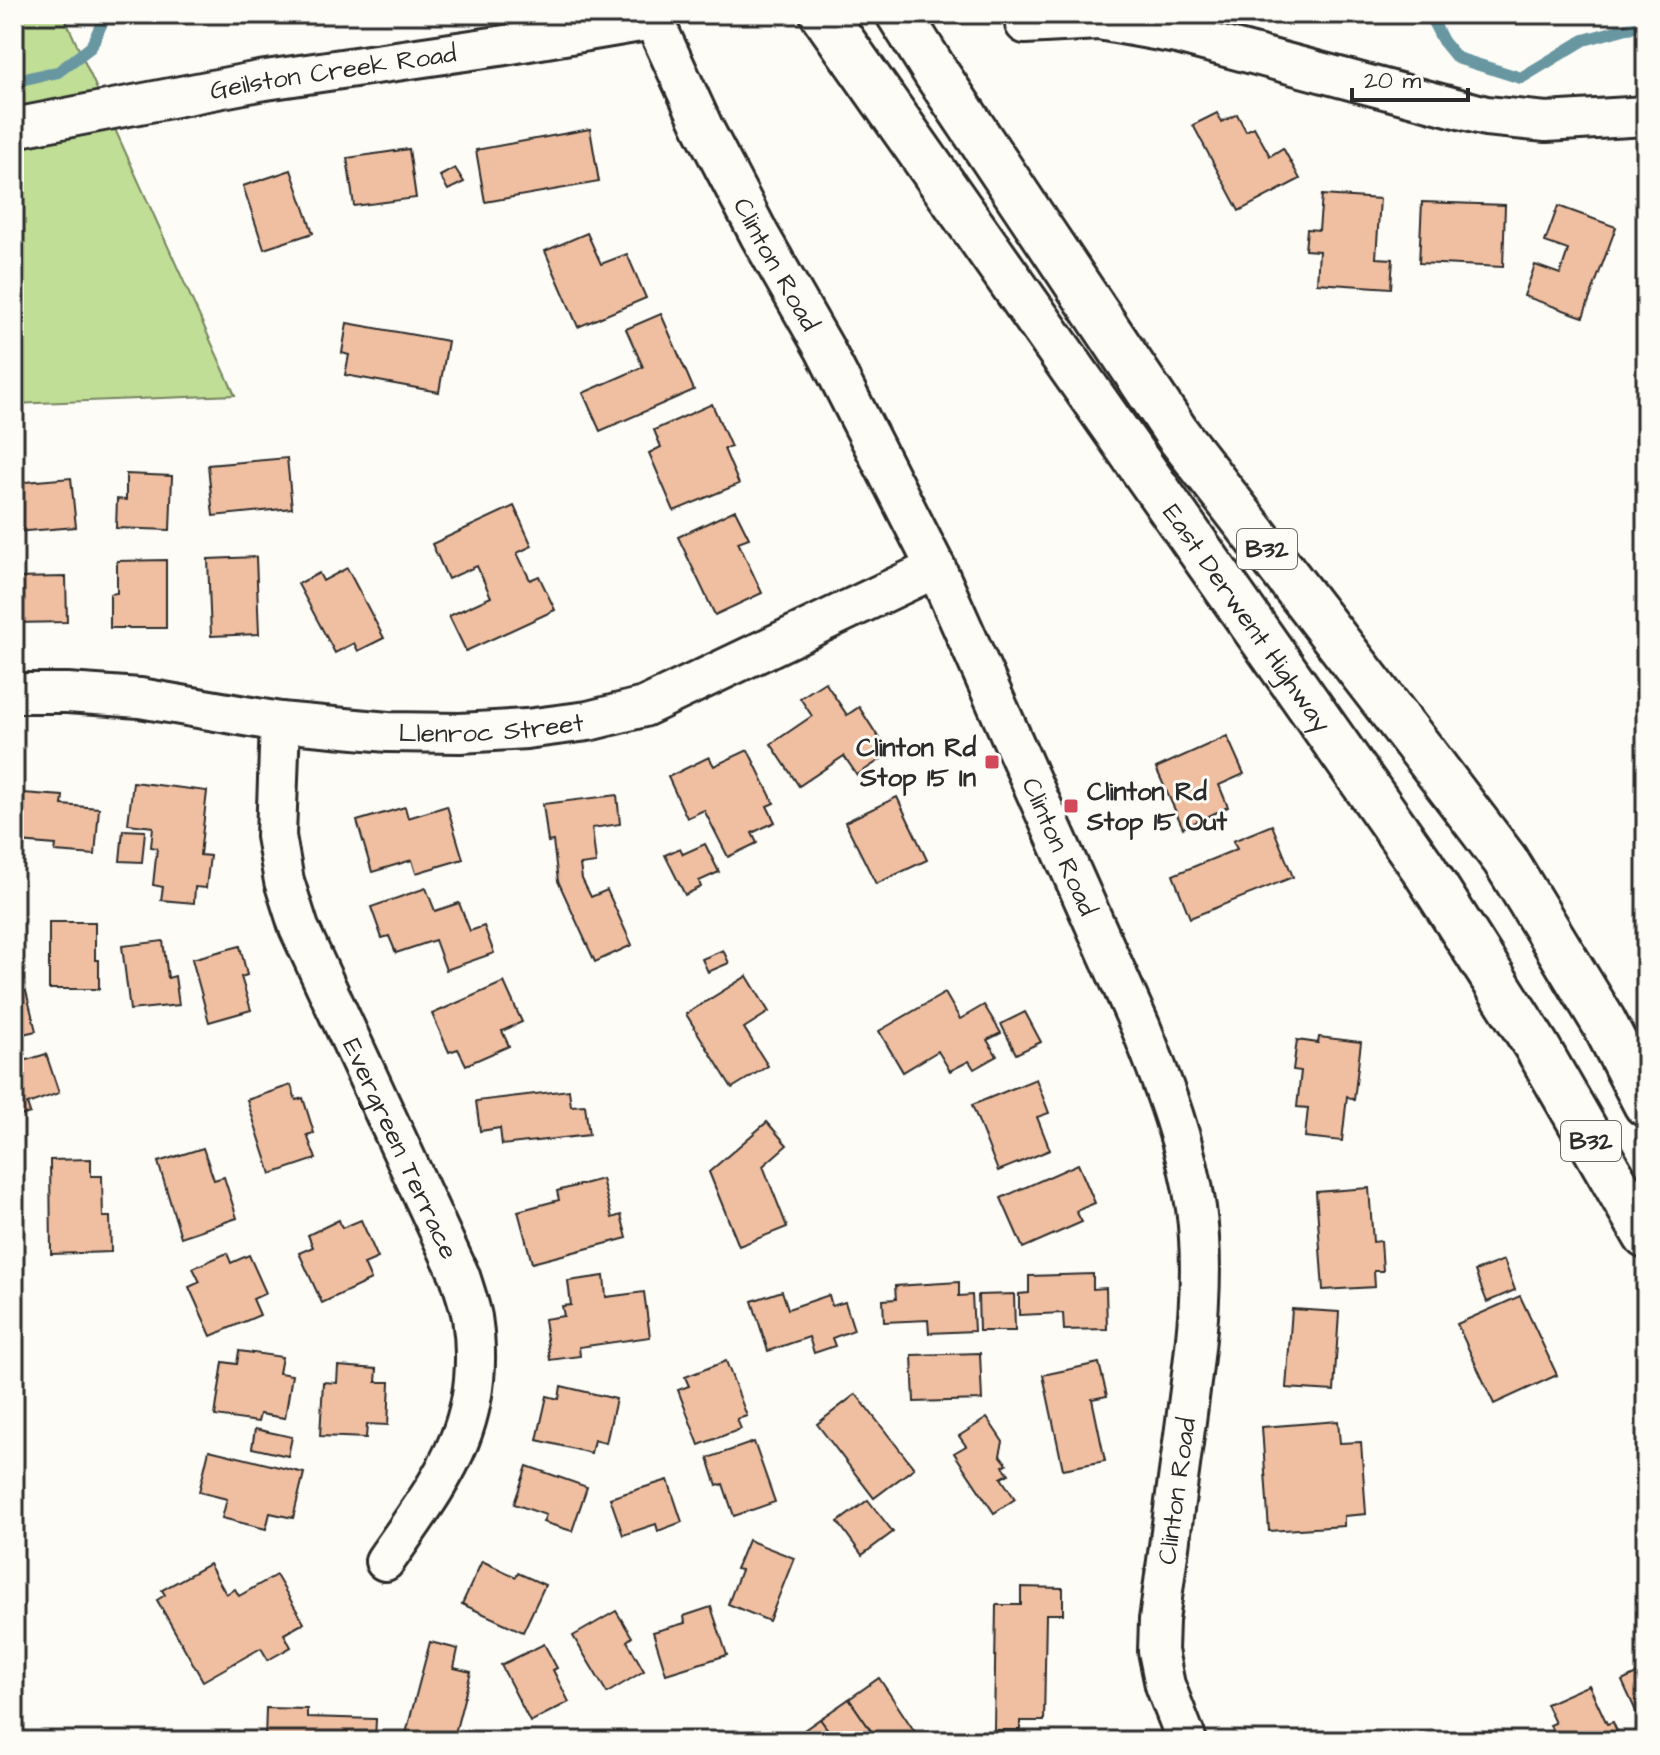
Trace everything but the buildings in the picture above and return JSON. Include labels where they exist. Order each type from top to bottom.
[{"type":"main road","name":"East Derwent Highway","points":[[823,14],[1422,866],[1537,1047],[1646,1236]]},
{"type":"main road","name":"East Derwent Highway","points":[[899,14],[1178,435],[1505,860],[1603,1021],[1646,1104]]},
{"type":"street","name":"Geilston Creek Road","points":[[14,128],[259,81],[499,46],[652,17]]},
{"type":"street","name":"Clinton Road","points":[[652,17],[703,127],[824,348],[936,568],[1141,1028],[1167,1095],[1196,1208],[1199,1259],[1193,1363],[1159,1620],[1158,1651],[1165,1685],[1187,1741]]},
{"type":"street","points":[[1025,24],[1099,20],[1177,34],[1486,116],[1546,122],[1646,116]]},
{"type":"street","name":"Llenroc Street","points":[[14,693],[140,698],[280,722],[388,732],[460,733],[588,721],[644,707],[936,568]]},
{"type":"street","name":"Evergreen Terrace","points":[[280,722],[276,836],[284,881],[295,916],[460,1276],[471,1315],[474,1392],[463,1434],[440,1482],[385,1561]]},
{"type":"green space","points":[[14,14],[63,14],[235,395],[14,404]]},
{"type":"waterway","points":[[14,81],[58,72],[91,47],[106,14]]},
{"type":"waterway","points":[[1429,14],[1443,41],[1457,58],[1521,78],[1584,40],[1646,26]]},
{"type":"place","name":"Clinton Rd Stop 15 In","points":[[992,762]]},
{"type":"place","name":"Clinton Rd Stop 15 Out","points":[[1071,806]]}]
